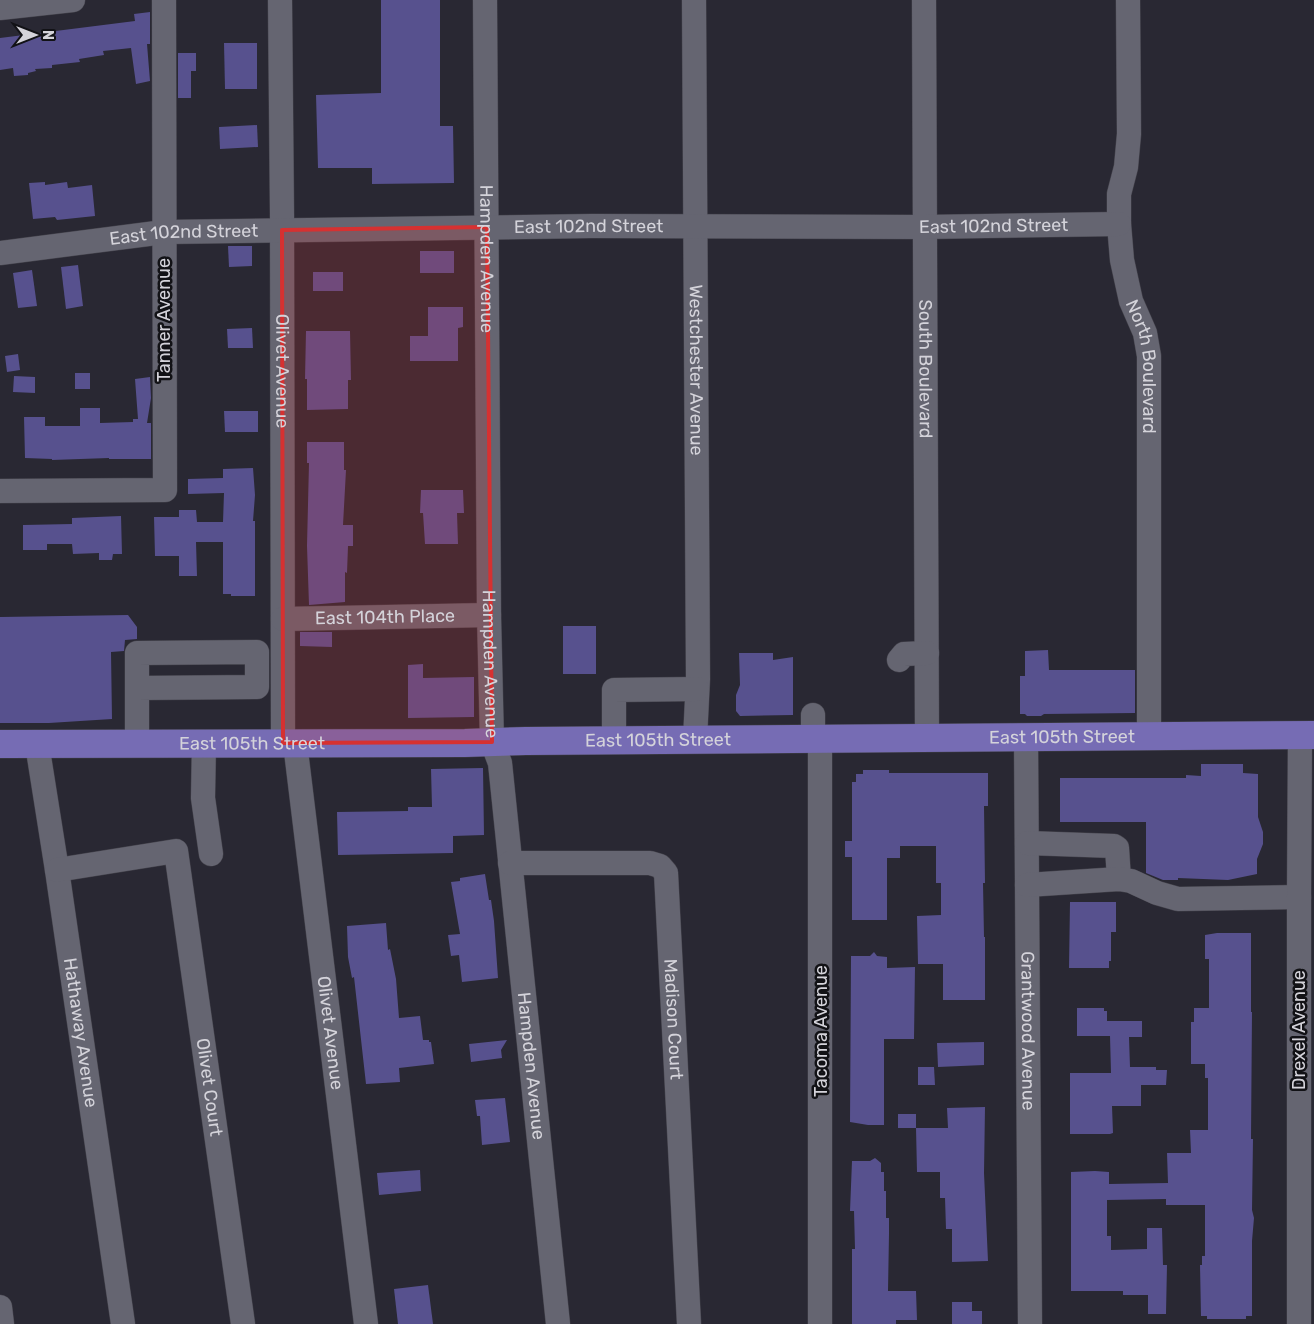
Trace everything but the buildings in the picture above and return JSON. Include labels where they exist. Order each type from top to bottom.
[{"type":"main road","name":"East 105th Street","points":[[0,744],[696,740],[816,731],[927,738],[1307,735]]},
{"type":"street","points":[[0,8],[72,0]]},
{"type":"street","name":"Tanner Avenue","points":[[0,491],[165,490],[164,0]]},
{"type":"street","name":"Olivet Avenue","points":[[280,0],[283,668],[289,743],[366,1324]]},
{"type":"street","name":"Hampden Avenue","points":[[485,0],[489,615],[492,742],[500,761],[558,1324]]},
{"type":"street","name":"Westchester Avenue","points":[[694,0],[698,689],[696,740]]},
{"type":"street","name":"South Boulevard","points":[[924,0],[927,738]]},
{"type":"street","name":"North Boulevard","points":[[1128,0],[1128,134],[1126,166],[1119,194],[1119,224],[1124,268],[1131,301],[1145,333],[1149,356],[1149,736]]},
{"type":"street","name":"East 102nd Street","points":[[0,253],[164,232],[695,225],[924,227],[1119,224]]},
{"type":"street","name":"East 104th Place","points":[[283,619],[489,615]]},
{"type":"street","points":[[137,688],[257,688],[257,652],[137,654],[137,688],[137,744]]},
{"type":"street","points":[[899,660],[908,653],[926,653]]},
{"type":"street","points":[[257,668],[283,668]]},
{"type":"street","points":[[614,740],[614,690],[698,689]]},
{"type":"street","name":"Tacoma Avenue","points":[[816,731],[820,1324]]},
{"type":"street","name":"Drexel Avenue","points":[[1299,1324],[1298,897],[1307,735]]},
{"type":"street","name":"Grantwood Avenue","points":[[1026,737],[1030,1324]]},
{"type":"street","points":[[204,743],[203,798],[211,854]]},
{"type":"street","name":"Hathaway Avenue","points":[[36,744],[57,870],[123,1324]]},
{"type":"street","points":[[1026,842],[1114,846],[1117,848],[1119,879]]},
{"type":"street","name":"Olivet Court","points":[[57,870],[176,851],[243,1324]]},
{"type":"street","name":"Madison Court","points":[[510,863],[650,863],[660,866],[666,873],[689,1324]]},
{"type":"street","points":[[1026,885],[1119,879],[1178,899],[1298,897]]},
{"type":"street","points":[[0,1307],[2,1324]]},
{"type":"highlighted area","points":[[487,227],[492,742],[283,743],[282,230]]}]
